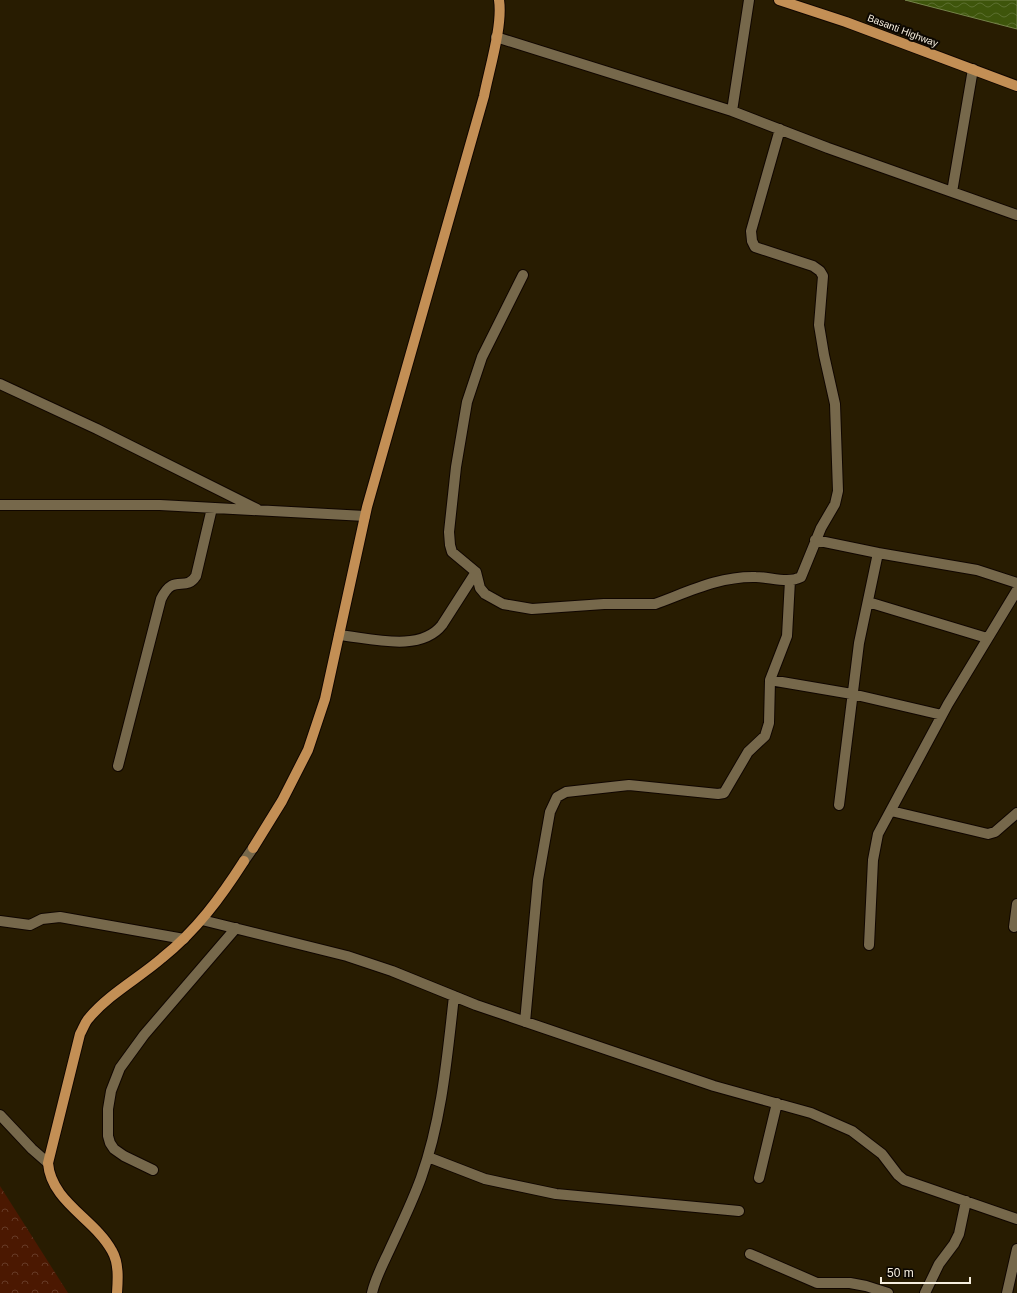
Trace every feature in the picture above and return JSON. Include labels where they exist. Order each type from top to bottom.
[{"type":"main road","points":[[252,848],[282,801],[308,750],[325,699],[365,516],[484,96],[496,37],[500,7],[499,0]]},
{"type":"main road","name":"Basanti Highway","points":[[779,0],[846,22],[1017,86]]},
{"type":"main road","points":[[117,1293],[117,1269],[112,1251],[103,1238],[55,1188],[49,1174],[48,1163],[80,1034],[88,1018],[184,939],[218,900],[244,861]]},
{"type":"street","points":[[732,111],[749,0]]},
{"type":"street","points":[[496,37],[732,111],[1017,215]]},
{"type":"street","points":[[952,192],[973,69]]},
{"type":"street","points":[[523,275],[482,357],[467,402],[458,453],[449,532],[450,545],[452,552],[459,560],[476,572],[480,588],[485,594],[503,604],[532,609],[604,604],[645,605],[655,604],[715,581],[754,577],[790,580],[801,577],[816,540],[835,504],[838,491],[839,474],[835,404],[824,356],[819,324],[823,276],[820,271],[813,266],[755,247],[752,242],[751,231],[780,129]]},
{"type":"street","points":[[0,384],[97,429],[261,511]]},
{"type":"street","points":[[0,505],[160,505],[365,516]]},
{"type":"street","points":[[118,766],[161,599],[166,589],[171,584],[187,584],[192,582],[196,576],[212,508]]},
{"type":"street","points":[[816,540],[878,553],[977,570],[1017,583]]},
{"type":"street","points":[[839,805],[859,643],[878,553]]},
{"type":"street","points":[[339,635],[407,642],[425,638],[436,632],[442,625],[476,572]]},
{"type":"street","points":[[525,1022],[538,880],[550,812],[557,797],[566,792],[630,785],[718,794],[724,793],[745,756],[765,736],[768,723],[770,680],[787,636],[790,580]]},
{"type":"street","points":[[869,944],[874,848],[878,834],[942,715],[1017,590]]},
{"type":"street","points":[[868,602],[988,638]]},
{"type":"street","points":[[770,680],[852,694],[942,715]]},
{"type":"street","points":[[891,810],[988,834],[995,832],[1017,814]]},
{"type":"street","points":[[244,861],[252,848]]},
{"type":"street","points":[[1014,927],[1017,904]]},
{"type":"street","points":[[0,921],[30,925],[42,919],[60,917],[184,939]]},
{"type":"street","points":[[202,920],[347,956],[392,971],[525,1022],[668,1071],[714,1086],[818,1115],[852,1131],[882,1154],[898,1175],[904,1180],[1017,1219]]},
{"type":"street","points":[[153,1170],[124,1156],[114,1149],[110,1143],[108,1136],[108,1109],[111,1091],[120,1068],[144,1035],[236,928]]},
{"type":"street","points":[[372,1293],[384,1262],[412,1200],[428,1157],[438,1121],[447,1061],[454,996]]},
{"type":"street","points":[[759,1178],[777,1103]]},
{"type":"street","points":[[0,1115],[32,1149],[48,1163]]},
{"type":"street","points":[[428,1157],[485,1179],[556,1194],[739,1210]]},
{"type":"street","points":[[925,1293],[939,1264],[954,1244],[959,1234],[966,1201]]},
{"type":"street","points":[[1007,1293],[1017,1249]]},
{"type":"street","points":[[750,1254],[818,1283],[860,1285],[888,1293]]},
{"type":"green space","points":[[0,1186],[68,1293],[0,1293]]},
{"type":"water","points":[[905,0],[1017,0],[1017,29]]}]
